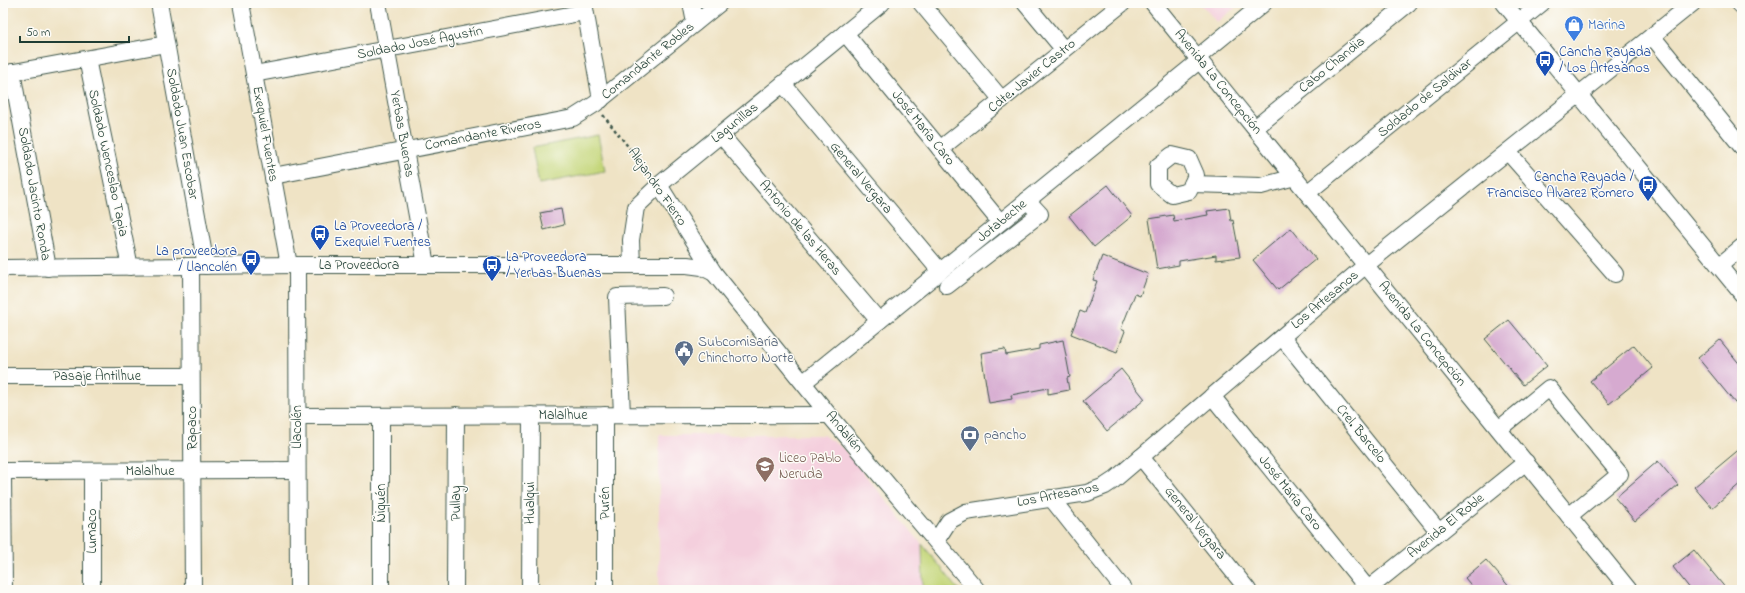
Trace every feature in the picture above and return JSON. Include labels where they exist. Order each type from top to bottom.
[{"type":"street","name":"Soldado Juan Escobar","points":[[159,3],[198,266]]},
{"type":"street","name":"Exequiel Fuentes","points":[[241,3],[273,176],[293,265]]},
{"type":"street","name":"Yerbas Buenas","points":[[378,3],[426,265]]},
{"type":"street","points":[[691,3],[695,23]]},
{"type":"street","name":"Comandante Robles","points":[[598,102],[720,3]]},
{"type":"street","name":"Lagunillas","points":[[632,265],[631,240],[636,207],[659,185],[882,3]]},
{"type":"street","points":[[922,3],[1002,100]]},
{"type":"street","points":[[1025,3],[1064,50]]},
{"type":"street","name":"Cdte. Javier Castro","points":[[940,149],[1123,3]]},
{"type":"street","name":"Avenida La Concepción","points":[[1154,3],[1630,590]]},
{"type":"street","name":"Jotabeche","points":[[804,382],[1199,59],[1264,3]]},
{"type":"street","name":"Cabo Chandia","points":[[1254,128],[1409,3]]},
{"type":"street","points":[[1504,3],[1742,294]]},
{"type":"street","name":"Soldado de Saldivar","points":[[1307,193],[1542,3]]},
{"type":"street","name":"Los Artesanos","points":[[936,541],[950,521],[959,514],[972,510],[1087,492],[1100,488],[1114,480],[1366,265],[1693,3]]},
{"type":"street","points":[[1739,3],[1742,6]]},
{"type":"street","points":[[584,7],[598,102]]},
{"type":"street","name":"Soldado José Agustín","points":[[254,74],[386,49],[584,7]]},
{"type":"street","name":"José María Caro","points":[[845,33],[1000,222]]},
{"type":"street","points":[[1652,36],[1742,147]]},
{"type":"street","points":[[7,73],[166,44]]},
{"type":"street","name":"Soldado Wenceslao Tapia","points":[[87,59],[130,267]]},
{"type":"street","name":"Soldado Jacinto Ronda","points":[[7,73],[48,268]]},
{"type":"street","name":"General Vergara","points":[[783,84],[940,271]]},
{"type":"street","name":"Comandante Riveros","points":[[273,176],[573,118],[598,102]]},
{"type":"street","name":"Antonio de las Heras","points":[[721,135],[879,321]]},
{"type":"street","points":[[1508,152],[1615,274]]},
{"type":"street","points":[[1192,184],[1261,186],[1295,177]]},
{"type":"street","name":"Alejandro Fierro","points":[[659,185],[714,273]]},
{"type":"street","points":[[947,286],[1040,214],[1027,200]]},
{"type":"street","points":[[1719,266],[1742,247]]},
{"type":"street","name":"La Proveedora","points":[[3,268],[293,265],[687,265],[702,268],[714,273]]},
{"type":"street","name":"Llacolén","points":[[293,265],[297,416],[298,590]]},
{"type":"street","name":"Rapaco","points":[[193,590],[191,376],[198,266]]},
{"type":"street","name":"Andalién","points":[[714,273],[804,382],[829,415],[977,590]]},
{"type":"street","points":[[622,415],[617,297],[663,296]]},
{"type":"street","name":"Crel. Barcelo","points":[[1282,337],[1440,532]]},
{"type":"street","name":"Pasaje Antilhue","points":[[3,376],[191,376]]},
{"type":"street","points":[[1499,429],[1549,388],[1620,474],[1570,516]]},
{"type":"street","name":"José María Caro","points":[[1212,396],[1368,589]]},
{"type":"street","name":"Pullay","points":[[455,590],[456,415]]},
{"type":"street","name":"Hualqui","points":[[530,590],[531,415]]},
{"type":"street","name":"Purén","points":[[605,415],[605,590]]},
{"type":"street","name":"Malalhue","points":[[297,416],[829,415]]},
{"type":"street","name":"Ñiquén","points":[[381,416],[381,590]]},
{"type":"street","name":"General Vergara","points":[[1142,457],[1248,590]]},
{"type":"street","name":"Avenida El Roble","points":[[1368,589],[1526,462]]},
{"type":"street","name":"Malalhue","points":[[3,472],[297,470]]},
{"type":"street","name":"Lumaco","points":[[92,471],[92,590]]},
{"type":"street","points":[[3,476],[4,590]]},
{"type":"street","points":[[1051,498],[1124,590]]},
{"type":"path","name":"Alejandro Fierro","points":[[598,102],[659,185]]},
{"type":"shaded area","points":[[1200,3],[1241,3],[1217,22]]},
{"type":"shaded area","name":"Liceo Pablo Neruda","points":[[659,435],[823,435],[843,448],[922,544],[923,590],[659,590]]},
{"type":"green space","points":[[598,135],[605,171],[539,184],[532,148]]},
{"type":"green space","points":[[922,544],[959,590],[923,590]]},
{"type":"building","points":[[1108,185],[1132,216],[1094,247],[1069,216]]},
{"type":"building","points":[[1229,208],[1231,221],[1233,220],[1240,257],[1216,260],[1216,255],[1179,261],[1179,265],[1157,269],[1149,219],[1173,215],[1174,221],[1208,215],[1207,211]]},
{"type":"building","points":[[561,209],[564,225],[544,230],[540,213]]},
{"type":"building","points":[[1291,228],[1316,259],[1278,290],[1253,260]]},
{"type":"building","points":[[1102,256],[1148,274],[1140,296],[1135,294],[1121,329],[1125,331],[1117,352],[1071,334],[1080,311],[1085,313],[1097,281],[1093,280]]},
{"type":"building","points":[[1509,320],[1547,366],[1523,385],[1485,339]]},
{"type":"building","points":[[1063,340],[1070,377],[1067,378],[1069,390],[1048,394],[1048,388],[1011,395],[1012,399],[989,403],[981,353],[1005,349],[1006,355],[1039,349],[1039,345]]},
{"type":"building","points":[[1720,340],[1742,367],[1742,397],[1735,403],[1698,358]]},
{"type":"building","points":[[1634,345],[1653,368],[1609,404],[1590,381]]},
{"type":"building","points":[[1121,369],[1145,399],[1107,431],[1083,401]]},
{"type":"building","points":[[1742,447],[1742,482],[1712,508],[1694,487]]},
{"type":"building","points":[[1658,461],[1678,485],[1635,521],[1615,498]]},
{"type":"building","points":[[1694,550],[1727,590],[1691,590],[1673,567]]},
{"type":"building","points":[[1486,560],[1512,590],[1475,590],[1465,578]]},
{"type":"place","name":"Marina","points":[[1574,42]]},
{"type":"place","name":"Cancha Rayada / Los Artesanos","points":[[1545,77]]},
{"type":"place","name":"Cancha Rayada / Francisco Alvarez Romero","points":[[1648,202]]},
{"type":"place","name":"La Proveedora / Exequiel Fuentes","points":[[320,251]]},
{"type":"place","name":"La proveedora / Llancolén","points":[[251,276]]},
{"type":"place","name":"La Proveedora / Yerbas Buenas","points":[[492,282]]},
{"type":"place","name":"Subcomisaría Chinchorro Norte","points":[[684,367]]},
{"type":"place","name":"pancho","points":[[970,452]]},
{"type":"place","name":"Liceo Pablo Neruda","points":[[765,483]]}]
